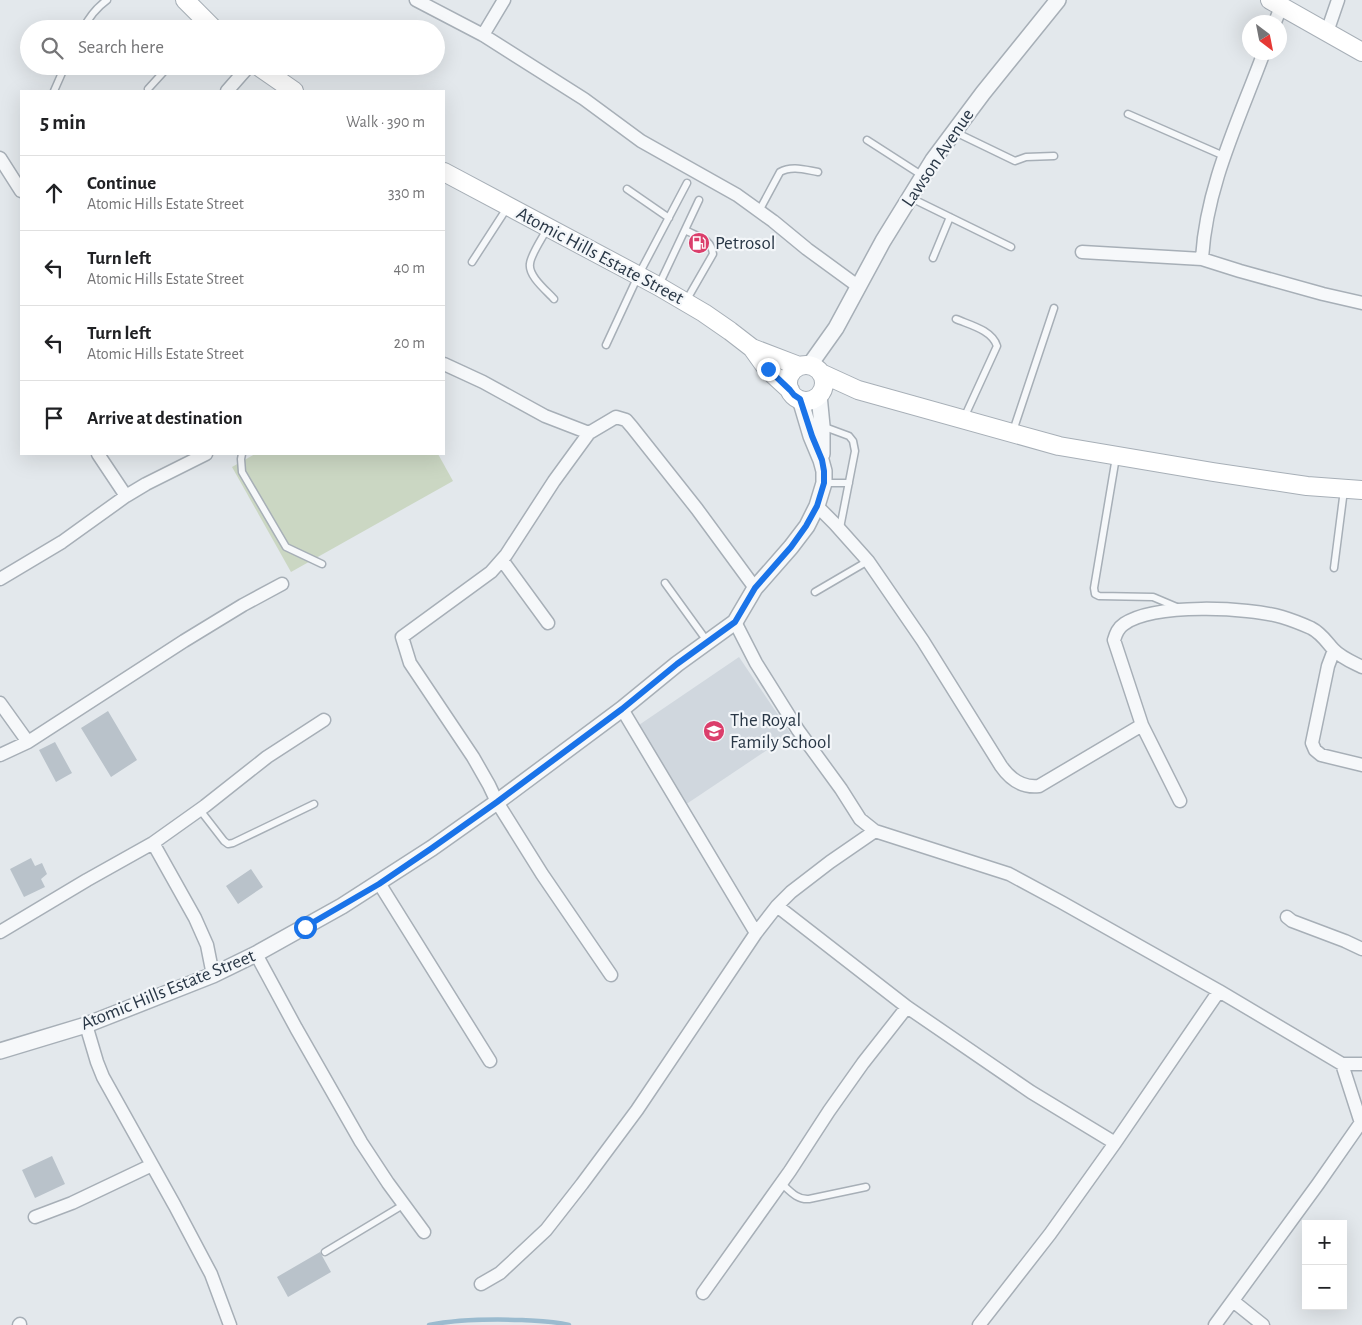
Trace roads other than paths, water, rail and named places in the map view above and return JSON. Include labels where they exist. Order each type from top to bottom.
[{"type":"main road","points":[[185,0],[202,20]]},
{"type":"main road","points":[[1276,10],[1327,32],[1362,52]]},
{"type":"main road","points":[[271,75],[293,90]]},
{"type":"main road","name":"Atomic Hills Estate Street","points":[[445,173],[658,286],[730,331],[752,348],[816,377]]},
{"type":"main road","name":"Atomic Hills Estate Street","points":[[752,348],[768,369],[795,394]]},
{"type":"main road","points":[[816,377],[810,400],[795,394],[789,378],[791,373],[816,377],[1059,446],[1307,486],[1362,490]]},
{"type":"street","points":[[416,0],[483,35],[584,99],[641,141],[737,196],[859,287]]},
{"type":"street","points":[[483,35],[504,0]]},
{"type":"street","name":"Lawson Avenue","points":[[816,377],[836,328],[883,242],[933,160],[1058,0]]},
{"type":"street","points":[[1327,32],[1338,0]]},
{"type":"street","points":[[1202,259],[1203,240],[1210,205],[1224,156],[1261,60]]},
{"type":"street","points":[[228,90],[241,75]]},
{"type":"street","points":[[0,158],[20,189]]},
{"type":"street","points":[[1082,252],[1202,259],[1323,294],[1362,302]]},
{"type":"street","points":[[445,364],[483,382],[545,416],[589,433]]},
{"type":"street","name":"Atomic Hills Estate Street","points":[[0,1051],[86,1025],[213,975],[256,954],[379,884],[497,802],[735,622],[755,588],[791,547],[817,506],[824,483],[824,471],[822,460],[822,426],[816,377]]},
{"type":"street","name":"Atomic Hills Estate Street","points":[[795,394],[822,460]]},
{"type":"street","points":[[611,975],[542,874],[497,802],[473,757],[410,663],[402,637],[491,572],[502,560],[554,481],[589,433],[616,417],[626,420],[632,427],[697,509],[755,588]]},
{"type":"street","points":[[99,455],[126,496]]},
{"type":"street","points":[[1,575],[62,542],[146,484],[204,455]]},
{"type":"street","points":[[817,506],[868,561],[923,641],[1001,766],[1006,773],[1021,784],[1030,787],[1046,783],[1142,725]]},
{"type":"street","points":[[502,560],[548,623]]},
{"type":"street","points":[[0,755],[28,742],[184,641],[282,584]]},
{"type":"street","points":[[1180,801],[1142,725],[1114,640],[1117,631],[1125,624],[1148,614],[1182,609],[1239,610],[1281,617],[1319,632],[1334,650],[1349,661],[1362,667]]},
{"type":"street","points":[[735,622],[756,663],[798,730],[841,789],[860,819],[875,831],[1009,874],[1219,991],[1342,1064],[1362,1064]]},
{"type":"street","points":[[1334,650],[1328,666],[1312,743],[1315,750],[1321,755],[1362,765]]},
{"type":"street","points":[[0,703],[28,742]]},
{"type":"street","points":[[622,709],[756,933]]},
{"type":"street","points":[[0,932],[79,884],[153,843],[200,810],[267,757],[324,720]]},
{"type":"street","points":[[481,1284],[500,1273],[546,1230],[576,1192],[636,1110],[756,933],[777,906],[791,892],[830,862],[875,831]]},
{"type":"street","points":[[153,843],[195,918],[207,945],[213,975]]},
{"type":"street","points":[[379,884],[490,1061]]},
{"type":"street","points":[[777,906],[907,1007],[1031,1092],[1115,1142]]},
{"type":"street","points":[[1287,917],[1292,921],[1345,940],[1362,949]]},
{"type":"street","points":[[256,954],[361,1142],[403,1205],[424,1232]]},
{"type":"street","points":[[979,1325],[1050,1234],[1219,991]]},
{"type":"street","points":[[703,1293],[863,1063],[907,1007]]},
{"type":"street","points":[[86,1025],[103,1076],[211,1274],[230,1325]]},
{"type":"street","points":[[1215,1325],[1361,1122],[1342,1064]]},
{"type":"street","points":[[35,1217],[72,1203],[152,1165]]},
{"type":"street","points":[[1233,1301],[1263,1325]]},
{"type":"lane","points":[[88,20],[98,7],[107,0]]},
{"type":"lane","points":[[54,90],[62,75]]},
{"type":"lane","points":[[148,89],[161,75]]},
{"type":"lane","points":[[1128,114],[1224,156]]},
{"type":"lane","points":[[954,132],[1015,161],[1026,157],[1054,156]]},
{"type":"lane","points":[[867,140],[923,176]]},
{"type":"lane","points":[[759,211],[780,172],[785,169],[794,168],[818,172]]},
{"type":"lane","points":[[606,345],[638,276],[687,184]]},
{"type":"lane","points":[[627,189],[669,218]]},
{"type":"lane","points":[[909,198],[1011,247]]},
{"type":"lane","points":[[658,286],[699,200]]},
{"type":"lane","points":[[472,262],[508,207]]},
{"type":"lane","points":[[933,258],[950,217]]},
{"type":"lane","points":[[548,228],[529,262],[534,277],[554,299]]},
{"type":"lane","points":[[685,230],[708,242],[713,254],[685,302]]},
{"type":"lane","points":[[1013,432],[1054,308]]},
{"type":"lane","points":[[956,319],[990,334],[995,339],[997,346],[964,419]]},
{"type":"lane","points":[[822,426],[849,436],[853,441],[855,451],[840,529]]},
{"type":"lane","points":[[242,455],[240,459],[242,472],[286,547],[322,564]]},
{"type":"lane","points":[[1116,456],[1094,588],[1095,594],[1099,596],[1153,598],[1182,609]]},
{"type":"lane","points":[[824,483],[849,483]]},
{"type":"lane","points":[[1334,568],[1344,488]]},
{"type":"lane","points":[[815,592],[868,561]]},
{"type":"lane","points":[[665,583],[708,642]]},
{"type":"lane","points":[[200,810],[228,844],[314,804]]},
{"type":"lane","points":[[781,1183],[803,1200],[866,1187]]},
{"type":"lane","points":[[325,1252],[403,1205]]},
{"type":"waterway","points":[[429,1325],[463,1321],[499,1320],[545,1321],[569,1325]]},
{"type":"place","name":"Petrosol","points":[[699,243]]},
{"type":"place","name":"The Royal Family School","points":[[714,731]]}]
